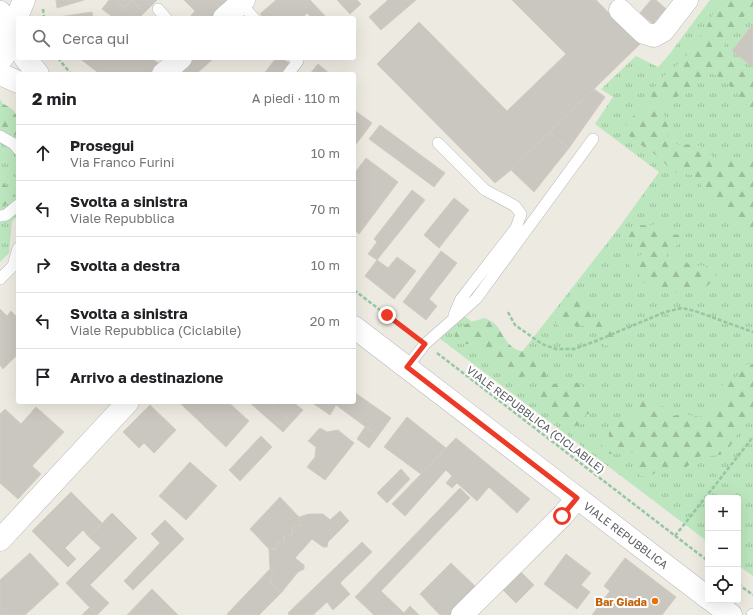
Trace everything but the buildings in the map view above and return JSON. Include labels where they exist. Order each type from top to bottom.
[{"type":"main road","points":[[19,16],[24,0]]},
{"type":"main road","points":[[615,5],[644,33],[654,36],[663,31],[687,0]]},
{"type":"main road","points":[[228,16],[246,7]]},
{"type":"main road","points":[[0,12],[7,21],[13,39]]},
{"type":"main road","points":[[0,61],[13,39],[16,28]]},
{"type":"main road","points":[[27,60],[36,72]]},
{"type":"main road","points":[[165,72],[179,60]]},
{"type":"main road","points":[[0,74],[16,81]]},
{"type":"main road","name":"VIALE REPUBBLICA","points":[[356,329],[705,596]]},
{"type":"main road","points":[[0,540],[126,404]]},
{"type":"main road","points":[[462,615],[562,516],[577,498]]},
{"type":"main road","points":[[715,603],[730,615]]},
{"type":"lane","points":[[158,9],[164,16]]},
{"type":"lane","points":[[290,72],[298,62]]},
{"type":"lane","points":[[0,136],[16,146]]},
{"type":"lane","points":[[407,367],[425,344],[476,298],[593,139]]},
{"type":"lane","points":[[438,144],[485,190],[515,206],[521,214],[516,228],[461,300],[453,319]]},
{"type":"lane","points":[[0,216],[6,215],[16,207]]},
{"type":"lane","points":[[0,280],[13,266],[16,255]]},
{"type":"path","points":[[60,60],[69,72]]},
{"type":"path","name":"VIALE REPUBBLICA (CICLABILE)","points":[[356,292],[705,559]]},
{"type":"path","points":[[508,312],[515,325],[542,344],[556,349],[574,349],[596,342],[665,312],[682,308],[695,311],[753,332]]},
{"type":"path","points":[[675,536],[753,437]]},
{"type":"path","points":[[741,586],[753,595]]},
{"type":"green space","points":[[710,0],[753,0],[753,576],[741,567],[741,495],[705,495],[705,540],[439,338],[463,315],[518,357],[615,233],[659,172],[595,124],[613,97],[601,89],[636,56],[658,67]]},
{"type":"green space","points":[[728,0],[753,0],[753,6],[725,42],[724,54],[736,65],[753,72],[753,114],[748,111],[745,101],[733,89],[720,78],[711,73],[699,80],[683,95],[662,98],[661,105],[666,120],[671,124],[667,138],[672,142],[676,144],[691,144],[700,146],[715,158],[753,158],[753,237],[702,192],[701,184],[698,178],[692,175],[677,173],[671,169],[656,155],[631,138],[627,133],[626,126],[628,120],[646,107],[650,102],[653,89],[661,78],[684,59],[705,30],[715,10]]},
{"type":"green space","points":[[0,99],[3,104],[15,112],[16,135],[9,135],[0,128]]},
{"type":"green space","points":[[0,110],[16,118],[16,218],[12,221],[9,253],[0,262]]},
{"type":"green space","points":[[0,179],[15,195],[9,203],[0,206]]},
{"type":"green space","points":[[657,224],[668,234],[683,235],[685,239],[666,254],[667,259],[672,261],[682,259],[690,265],[707,266],[717,277],[707,286],[680,293],[648,287],[641,280],[639,271],[630,267],[628,262],[631,258],[641,255],[645,251],[630,243],[625,237],[625,234],[630,227],[633,226]]},
{"type":"green space","points":[[577,291],[580,294],[580,301],[591,307],[591,316],[593,319],[610,319],[614,322],[622,333],[616,343],[612,343],[607,346],[604,345],[603,342],[606,335],[604,329],[601,328],[595,331],[586,326],[577,327],[568,323],[559,327],[555,322],[553,315],[562,308],[571,293]]},
{"type":"green space","points":[[484,318],[494,323],[511,346],[534,355],[542,363],[547,378],[553,383],[560,384],[573,382],[583,386],[583,394],[593,406],[595,411],[586,415],[583,423],[579,425],[563,425],[554,413],[541,406],[534,398],[540,390],[542,384],[540,380],[534,376],[518,378],[493,364],[475,346],[457,342],[454,338],[458,330],[470,322]]},
{"type":"green space","points":[[753,364],[753,417],[744,424],[724,453],[698,457],[684,469],[663,470],[648,476],[640,476],[636,452],[610,454],[601,448],[603,441],[609,437],[608,428],[614,420],[629,420],[635,417],[642,400],[647,398],[655,399],[659,402],[671,416],[685,414],[699,417],[713,410],[719,409],[725,401],[721,387],[726,380],[735,379],[744,366]]},
{"type":"place","name":"Bar Giada","points":[[655,601]]},
{"type":"route","points":[[387,315],[425,344],[407,367],[577,498],[562,516]]}]
